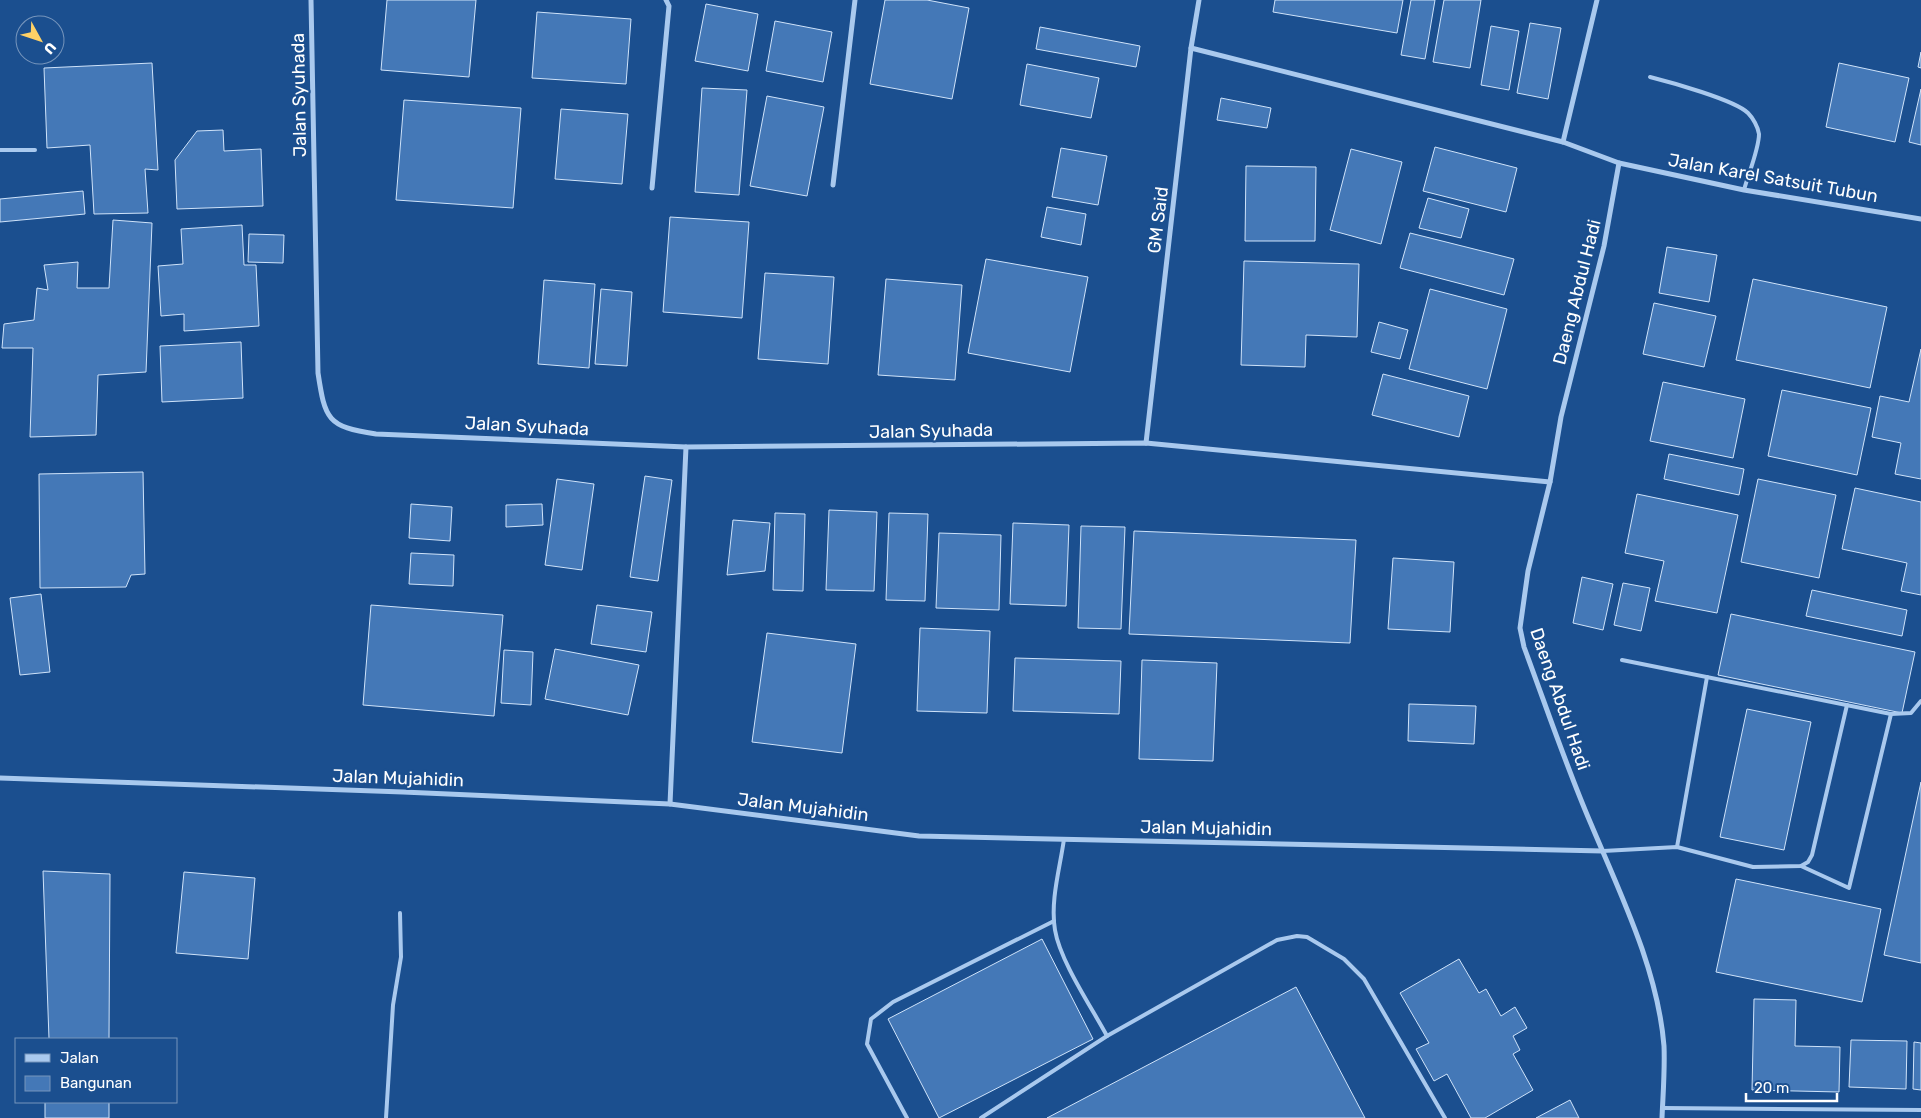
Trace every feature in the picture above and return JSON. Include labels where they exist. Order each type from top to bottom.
[{"type":"street","name":"Jalan Syuhada","points":[[311,0],[318,373],[324,409],[332,418],[352,431],[376,434],[686,447],[1146,443],[1550,482]]},
{"type":"street","points":[[652,188],[669,6],[666,0]]},
{"type":"street","points":[[833,186],[855,0]]},
{"type":"street","name":"GM Said","points":[[1146,443],[1191,48],[1199,0]]},
{"type":"street","points":[[1562,142],[1597,0]]},
{"type":"street","name":"Jalan Karel Satsuit Tubun","points":[[1191,48],[1562,142],[1620,163],[1744,190],[1921,219]]},
{"type":"street","name":"Daeng Abdul Hadi","points":[[1620,163],[1616,193],[1604,246],[1561,417],[1550,482],[1528,571],[1520,628],[1524,646],[1572,776],[1630,916],[1658,1009],[1664,1046],[1662,1118]]},
{"type":"street","points":[[670,804],[686,447]]},
{"type":"street","name":"Jalan Mujahidin","points":[[0,778],[404,792],[670,804],[919,836],[1603,851]]},
{"type":"lane","points":[[1650,77],[1668,81],[1748,112],[1756,124],[1759,134],[1744,190]]},
{"type":"lane","points":[[0,150],[35,150]]},
{"type":"lane","points":[[1622,660],[1890,714],[1911,713],[1921,701]]},
{"type":"lane","points":[[1677,847],[1707,677]]},
{"type":"lane","points":[[1801,866],[1808,862],[1812,855],[1847,705]]},
{"type":"lane","points":[[1603,851],[1677,847],[1753,867],[1801,866],[1849,888],[1890,714]]},
{"type":"lane","points":[[1064,839],[1054,921],[1061,951],[1107,1036]]},
{"type":"lane","points":[[386,1118],[391,1030],[401,956],[400,913]]},
{"type":"lane","points":[[908,1118],[867,1044],[871,1019],[894,1002],[1054,921]]},
{"type":"lane","points":[[981,1118],[1107,1036],[1277,940],[1297,936],[1307,937],[1344,959],[1364,980],[1444,1118]]},
{"type":"lane","points":[[1662,1108],[1921,1110]]},
{"type":"building","points":[[387,0],[476,0],[469,77],[381,70]]},
{"type":"building","points":[[885,0],[927,0],[969,8],[952,99],[870,84]]},
{"type":"building","points":[[1275,0],[1403,0],[1397,33],[1273,12]]},
{"type":"building","points":[[1411,0],[1435,0],[1425,59],[1401,55]]},
{"type":"building","points":[[1444,0],[1481,0],[1470,68],[1433,62]]},
{"type":"building","points":[[706,4],[758,14],[748,71],[695,61]]},
{"type":"building","points":[[537,12],[631,19],[626,84],[532,78]]},
{"type":"building","points":[[775,21],[832,32],[823,82],[766,71]]},
{"type":"building","points":[[1530,23],[1561,28],[1548,99],[1517,93]]},
{"type":"building","points":[[1491,26],[1519,31],[1509,90],[1481,85]]},
{"type":"building","points":[[1040,27],[1140,46],[1136,67],[1036,49]]},
{"type":"building","points":[[1921,52],[1921,68],[1918,67]]},
{"type":"building","points":[[152,63],[158,170],[145,169],[148,213],[94,214],[90,145],[47,148],[44,68]]},
{"type":"building","points":[[1839,63],[1909,78],[1895,142],[1826,127]]},
{"type":"building","points":[[1027,64],[1099,78],[1091,118],[1020,105]]},
{"type":"building","points":[[702,88],[747,90],[739,195],[695,192]]},
{"type":"building","points":[[1921,89],[1921,145],[1909,142]]},
{"type":"building","points":[[767,96],[824,107],[807,196],[750,186]]},
{"type":"building","points":[[1221,98],[1271,108],[1267,128],[1217,120]]},
{"type":"building","points":[[404,100],[521,108],[513,208],[396,200]]},
{"type":"building","points":[[561,109],[628,114],[622,184],[555,179]]},
{"type":"building","points":[[223,130],[224,151],[261,149],[263,206],[177,209],[175,160],[197,131]]},
{"type":"building","points":[[1435,147],[1517,168],[1506,212],[1423,191]]},
{"type":"building","points":[[1061,148],[1107,156],[1098,205],[1052,197]]},
{"type":"building","points":[[1351,149],[1402,162],[1381,244],[1330,230]]},
{"type":"building","points":[[1246,166],[1316,167],[1315,241],[1245,241]]},
{"type":"building","points":[[83,191],[85,214],[0,222],[0,199]]},
{"type":"building","points":[[1428,198],[1469,209],[1461,238],[1419,228]]},
{"type":"building","points":[[1047,207],[1086,214],[1081,245],[1041,237]]},
{"type":"building","points":[[670,217],[749,222],[742,318],[663,312]]},
{"type":"building","points":[[113,220],[152,223],[146,372],[98,375],[96,435],[30,437],[33,348],[2,348],[4,324],[34,320],[37,288],[48,290],[44,265],[78,262],[77,288],[109,288]]},
{"type":"building","points":[[242,225],[244,265],[256,265],[259,326],[184,331],[184,314],[161,316],[158,266],[183,264],[181,229]]},
{"type":"building","points":[[1410,233],[1514,259],[1504,295],[1400,268]]},
{"type":"building","points":[[249,234],[284,235],[283,263],[248,262]]},
{"type":"building","points":[[1667,247],[1717,255],[1709,302],[1659,293]]},
{"type":"building","points":[[986,259],[1088,277],[1070,372],[968,353]]},
{"type":"building","points":[[1244,261],[1359,264],[1357,337],[1306,335],[1305,367],[1241,365]]},
{"type":"building","points":[[765,273],[834,277],[828,364],[758,359]]},
{"type":"building","points":[[886,279],[962,285],[955,380],[878,375]]},
{"type":"building","points":[[1753,279],[1887,307],[1870,388],[1736,360]]},
{"type":"building","points":[[544,280],[595,284],[589,368],[538,364]]},
{"type":"building","points":[[601,289],[632,292],[627,366],[595,364]]},
{"type":"building","points":[[1430,289],[1507,309],[1487,389],[1409,369]]},
{"type":"building","points":[[1654,303],[1716,316],[1704,367],[1643,354]]},
{"type":"building","points":[[1379,322],[1408,330],[1400,359],[1371,352]]},
{"type":"building","points":[[241,342],[243,398],[162,402],[160,346]]},
{"type":"building","points":[[1921,349],[1921,479],[1895,474],[1901,443],[1872,437],[1880,396],[1909,402]]},
{"type":"building","points":[[1383,374],[1469,396],[1459,437],[1372,415]]},
{"type":"building","points":[[1663,382],[1745,399],[1733,458],[1650,441]]},
{"type":"building","points":[[1782,390],[1871,408],[1857,475],[1768,456]]},
{"type":"building","points":[[1669,454],[1744,469],[1739,495],[1664,479]]},
{"type":"building","points":[[143,472],[145,574],[131,575],[126,587],[40,588],[39,474]]},
{"type":"building","points":[[645,476],[672,480],[658,581],[630,577]]},
{"type":"building","points":[[557,479],[594,484],[582,570],[545,565]]},
{"type":"building","points":[[1758,479],[1836,495],[1819,578],[1741,562]]},
{"type":"building","points":[[1855,488],[1921,502],[1921,595],[1901,591],[1907,563],[1842,549]]},
{"type":"building","points":[[1637,494],[1738,515],[1717,613],[1655,601],[1664,561],[1625,553]]},
{"type":"building","points":[[411,504],[452,507],[450,541],[409,538]]},
{"type":"building","points":[[542,504],[543,525],[506,527],[506,505]]},
{"type":"building","points":[[829,510],[877,512],[874,591],[826,590]]},
{"type":"building","points":[[775,513],[805,514],[803,591],[773,590]]},
{"type":"building","points":[[889,513],[928,514],[925,601],[886,600]]},
{"type":"building","points":[[733,520],[770,523],[765,571],[727,575]]},
{"type":"building","points":[[1013,523],[1069,525],[1066,606],[1010,604]]},
{"type":"building","points":[[1081,526],[1125,527],[1121,629],[1078,628]]},
{"type":"building","points":[[1134,531],[1356,540],[1350,643],[1129,634]]},
{"type":"building","points":[[939,533],[1001,535],[999,610],[936,608]]},
{"type":"building","points":[[411,553],[454,555],[453,586],[409,584]]},
{"type":"building","points":[[1393,558],[1454,562],[1450,632],[1388,629]]},
{"type":"building","points":[[1582,577],[1613,584],[1603,630],[1573,623]]},
{"type":"building","points":[[1623,583],[1650,588],[1641,631],[1614,625]]},
{"type":"building","points":[[1812,590],[1907,610],[1902,636],[1806,616]]},
{"type":"building","points":[[41,594],[50,672],[20,675],[10,598]]},
{"type":"building","points":[[371,605],[503,615],[494,716],[363,705]]},
{"type":"building","points":[[597,605],[652,612],[646,652],[591,644]]},
{"type":"building","points":[[1731,614],[1915,652],[1902,713],[1718,675]]},
{"type":"building","points":[[920,628],[990,631],[987,713],[917,711]]},
{"type":"building","points":[[767,633],[856,644],[842,753],[752,742]]},
{"type":"building","points":[[555,649],[639,665],[628,715],[545,699]]},
{"type":"building","points":[[504,650],[533,652],[531,705],[501,703]]},
{"type":"building","points":[[1015,658],[1121,661],[1119,714],[1013,711]]},
{"type":"building","points":[[1142,660],[1217,663],[1213,761],[1139,759]]},
{"type":"building","points":[[1409,704],[1476,706],[1474,744],[1408,741]]},
{"type":"building","points":[[1747,709],[1811,722],[1784,850],[1720,837]]},
{"type":"building","points":[[1921,782],[1921,963],[1884,955]]},
{"type":"building","points":[[43,871],[110,874],[109,1038],[49,1038]]},
{"type":"building","points":[[184,872],[255,878],[248,959],[176,953]]},
{"type":"building","points":[[1736,879],[1881,909],[1862,1002],[1716,972]]},
{"type":"building","points":[[1042,939],[1093,1039],[939,1118],[888,1019]]},
{"type":"building","points":[[1459,959],[1479,993],[1486,989],[1501,1016],[1515,1007],[1527,1028],[1513,1036],[1520,1050],[1513,1054],[1533,1090],[1485,1118],[1471,1118],[1447,1074],[1434,1081],[1416,1049],[1429,1043],[1400,993]]},
{"type":"building","points":[[1296,987],[1365,1118],[1047,1118]]},
{"type":"building","points":[[1754,999],[1796,1000],[1795,1046],[1840,1047],[1839,1092],[1752,1090]]},
{"type":"building","points":[[1851,1040],[1907,1041],[1906,1089],[1849,1087]]},
{"type":"building","points":[[1914,1042],[1921,1043],[1921,1090],[1913,1089]]},
{"type":"building","points":[[1570,1100],[1579,1118],[1536,1118]]},
{"type":"building","points":[[45,1103],[109,1103],[109,1118],[45,1118]]}]
